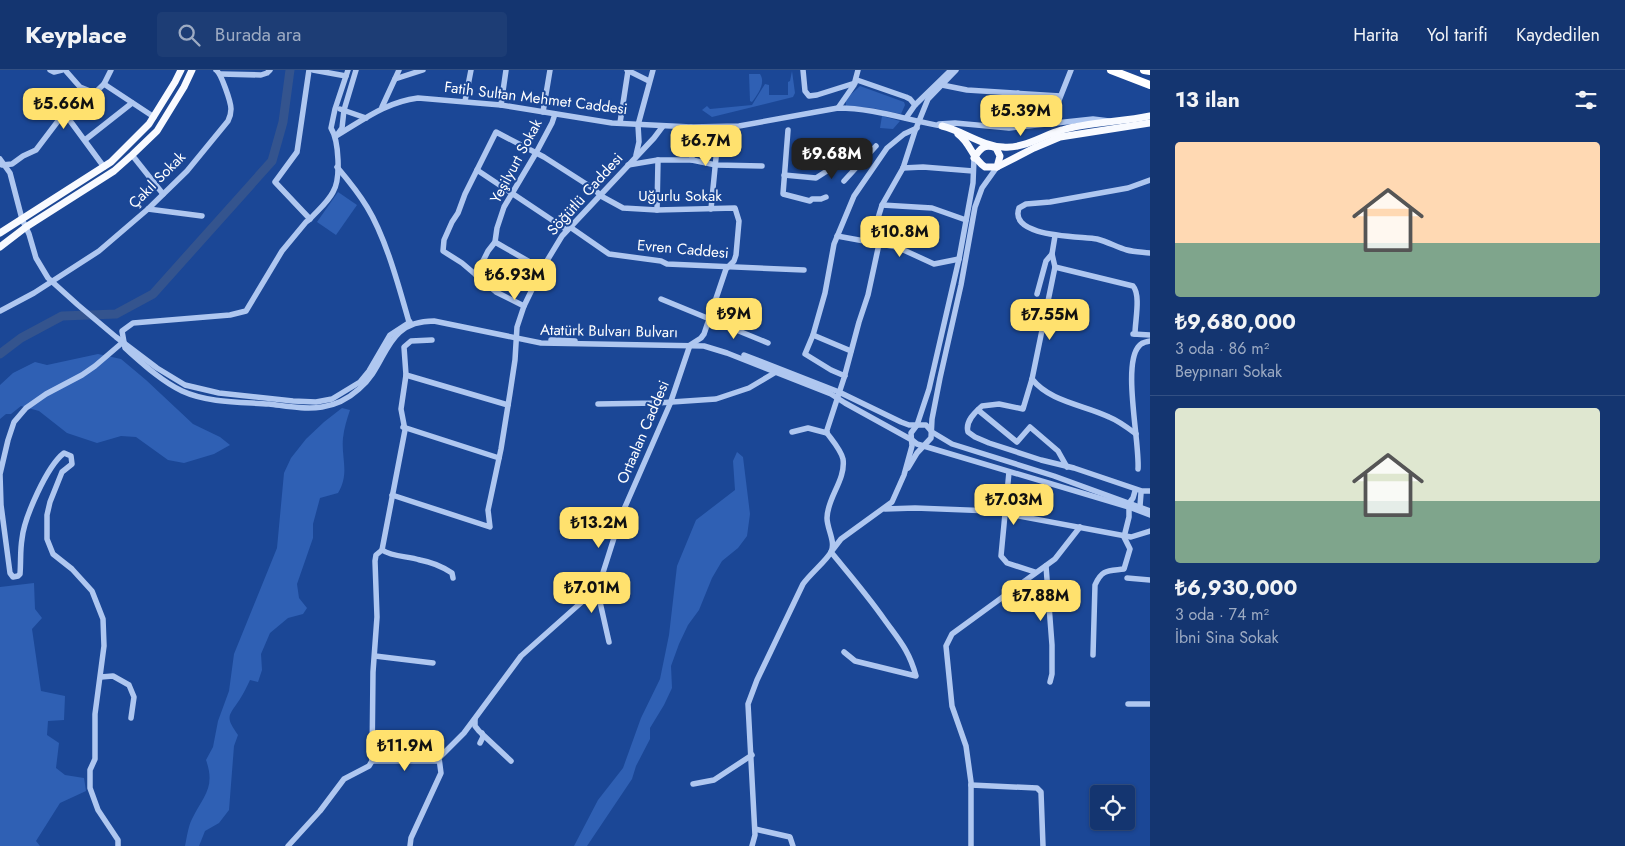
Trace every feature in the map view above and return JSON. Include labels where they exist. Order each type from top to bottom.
[{"type":"highway","points":[[1111,70],[1150,85]]},
{"type":"highway","points":[[1144,70],[1150,72]]},
{"type":"main road","points":[[0,233],[111,162],[149,124],[181,70]]},
{"type":"main road","points":[[0,247],[26,227],[114,171],[132,155],[157,131],[184,87],[192,70]]},
{"type":"main road","name":"Fatih Sultan Mehmet Caddesi","points":[[942,126],[992,146],[1008,148],[1063,129],[1150,116]]},
{"type":"main road","points":[[997,167],[1000,160],[996,148],[992,146],[982,147],[974,158],[985,168],[997,167],[1060,137],[1150,123]]},
{"type":"main road","name":"Fatih Sultan Mehmet Caddesi","points":[[942,126],[963,138],[974,158]]},
{"type":"street","points":[[50,70],[54,72],[63,70],[80,87],[95,93]]},
{"type":"street","points":[[2,166],[12,164],[36,150],[58,121],[68,118],[104,84],[111,70]]},
{"type":"street","points":[[219,72],[261,75],[270,70]]},
{"type":"street","points":[[309,70],[297,152],[275,182],[310,219]]},
{"type":"street","points":[[118,846],[118,840],[98,810],[90,788],[90,770],[96,759],[95,714],[104,646],[103,619],[92,592],[72,569],[53,554],[47,539],[46,515],[62,472],[72,464],[72,456],[64,454],[57,458],[42,481],[24,528],[20,574],[13,577],[10,573],[1,505],[0,474],[8,440],[14,422],[26,408],[46,394],[95,366],[123,342],[122,331],[133,323],[230,315],[246,311],[282,251],[333,192],[337,179],[338,153],[336,136],[331,128],[347,73],[313,70]]},
{"type":"street","points":[[336,136],[342,128],[344,110],[356,70]]},
{"type":"street","points":[[382,107],[399,70]]},
{"type":"street","points":[[395,79],[423,70]]},
{"type":"street","points":[[465,101],[471,70]]},
{"type":"street","points":[[501,105],[506,70]]},
{"type":"street","points":[[542,112],[550,70]]},
{"type":"street","points":[[620,123],[628,70],[650,81]]},
{"type":"street","points":[[634,158],[639,142],[638,125],[653,70]]},
{"type":"street","points":[[802,70],[805,92],[809,96],[856,81],[906,97],[915,105]]},
{"type":"street","points":[[838,108],[856,81],[858,70]]},
{"type":"street","points":[[906,118],[915,105],[951,70]]},
{"type":"street","points":[[827,433],[868,296],[879,244],[874,231],[882,205],[903,168],[928,99],[956,70]]},
{"type":"street","points":[[1050,122],[1071,70]]},
{"type":"street","name":"Çakıl Sokak","points":[[0,311],[53,282],[99,251],[148,209],[186,171],[228,121],[232,107],[219,72]]},
{"type":"street","points":[[104,84],[154,117]]},
{"type":"street","points":[[942,84],[967,90],[1060,96]]},
{"type":"street","points":[[1015,127],[1018,93]]},
{"type":"street","name":"Fatih Sultan Mehmet Caddesi","points":[[336,136],[382,107],[418,98],[501,105],[638,125],[739,126],[838,108],[860,109],[942,126]]},
{"type":"street","points":[[85,140],[132,103]]},
{"type":"street","points":[[335,109],[344,110],[366,118]]},
{"type":"street","name":"Yeşilyurt Sokak","points":[[476,275],[488,251],[495,242],[497,228],[511,192],[536,153],[555,114]]},
{"type":"street","points":[[68,118],[104,167]]},
{"type":"street","name":"Fatih Sultan Mehmet Caddesi","points":[[932,125],[955,123],[997,128],[1094,119],[1112,122]]},
{"type":"street","name":"Söğütlü Caddesi","points":[[392,495],[490,527],[488,510],[508,405],[515,360],[517,327],[524,306],[542,269],[568,228],[601,196],[663,126]]},
{"type":"street","points":[[691,127],[692,160]]},
{"type":"street","points":[[711,210],[719,127]]},
{"type":"street","points":[[845,376],[805,354],[813,335],[825,293],[832,252],[854,196],[881,155],[897,139],[917,128]]},
{"type":"street","points":[[788,130],[783,194],[810,201],[826,197]]},
{"type":"street","name":"Uğurlu Sokak","points":[[478,170],[496,132],[536,153],[594,189],[601,196],[623,208],[657,210],[735,208]]},
{"type":"street","points":[[784,175],[816,178],[868,145]]},
{"type":"street","points":[[844,181],[876,146]]},
{"type":"street","points":[[132,155],[163,194]]},
{"type":"street","points":[[904,475],[912,440],[911,433],[918,425],[931,379],[959,259],[973,183],[974,158]]},
{"type":"street","name":"Atatürk Bulvarı Bulvarı","points":[[0,159],[2,166],[11,176],[22,218],[36,258],[53,282],[78,306],[116,337],[174,380],[194,389],[269,399],[316,402],[341,395],[360,382],[369,371],[390,335],[409,322],[422,318],[435,318],[516,338]]},
{"type":"street","points":[[657,210],[658,160]]},
{"type":"street","points":[[628,164],[658,160],[692,160],[716,165],[762,166]]},
{"type":"street","points":[[337,167],[358,193],[377,227],[399,287],[409,322]]},
{"type":"street","points":[[903,168],[923,167],[973,171]]},
{"type":"street","points":[[752,846],[755,829],[748,704],[757,680],[808,577],[841,539],[885,509],[894,499],[904,475],[917,453],[931,438],[937,393],[961,285],[975,208],[982,188],[997,167]]},
{"type":"street","points":[[478,170],[444,240],[443,251],[496,292],[524,306]]},
{"type":"street","name":"Evren Caddesi","points":[[478,170],[614,256],[661,261],[667,264],[804,270]]},
{"type":"street","points":[[1150,180],[1128,188],[1050,202],[1026,204],[1019,208],[1018,215],[1024,223],[1034,229],[1055,236],[1090,238],[1126,250],[1150,253]]},
{"type":"street","points":[[882,205],[932,208],[966,220]]},
{"type":"street","name":"Ortaalan Caddesi","points":[[438,761],[464,734],[521,656],[584,600],[600,582],[621,516],[671,402],[693,343],[704,334],[726,269],[730,266],[736,255],[740,228],[735,208]]},
{"type":"street","points":[[148,209],[202,216]]},
{"type":"street","points":[[837,236],[902,248],[934,264],[959,259]]},
{"type":"street","points":[[1055,236],[1052,254],[1055,267],[1032,379],[1023,409],[992,404],[982,406],[967,426],[968,432],[975,438],[1138,492],[1150,492]]},
{"type":"street","points":[[495,242],[542,269]]},
{"type":"street","points":[[1037,294],[1046,261],[1052,254]]},
{"type":"street","points":[[1055,267],[1132,286],[1135,289],[1137,299],[1134,334],[1150,335]]},
{"type":"street","points":[[661,299],[768,343]]},
{"type":"street","name":"Atatürk Bulvarı Bulvarı","points":[[123,342],[124,348],[163,379],[190,394],[209,399],[309,408],[337,403],[360,388],[371,375],[394,337],[415,323],[434,321],[516,338],[693,343],[726,349],[894,420],[909,425],[926,425],[932,432],[952,444],[1054,476],[1129,504],[1150,515]]},
{"type":"street","points":[[813,335],[851,351]]},
{"type":"street","points":[[288,846],[320,811],[344,779],[369,766],[372,761],[374,656],[377,617],[376,555],[382,550],[405,430],[401,408],[406,375],[404,347],[407,343],[416,340],[432,340]]},
{"type":"street","points":[[1138,469],[1132,379],[1133,361],[1138,346],[1150,341]]},
{"type":"street","name":"Atatürk Bulvarı Bulvarı","points":[[693,343],[720,351],[831,394],[838,395],[917,444],[1009,472],[1150,510]]},
{"type":"street","points":[[598,404],[671,402],[722,398],[749,388],[776,372]]},
{"type":"street","points":[[406,375],[508,405]]},
{"type":"street","points":[[1032,379],[1039,388],[1109,416],[1136,434]]},
{"type":"street","points":[[978,410],[1017,442],[1030,427],[1058,451],[1067,467]]},
{"type":"street","points":[[404,427],[499,458]]},
{"type":"street","points":[[792,432],[808,428],[827,433],[843,458],[843,469],[828,512],[827,525],[832,541],[831,552],[875,605],[900,640],[908,652],[916,676],[855,661],[844,652]]},
{"type":"street","points":[[1067,467],[1150,492]]},
{"type":"street","points":[[1009,472],[1002,556],[1007,563],[1035,572]]},
{"type":"street","points":[[1093,655],[1095,585],[1100,575],[1105,571],[1124,569],[1130,548],[1124,537],[1129,517],[1129,504],[1138,492]]},
{"type":"street","points":[[1138,492],[1140,506]]},
{"type":"street","points":[[885,509],[915,508],[1005,512],[1124,537],[1132,537],[1150,531]]},
{"type":"street","points":[[971,846],[971,785],[966,746],[952,706],[946,646],[952,634],[1035,572],[1046,566],[1064,550],[1080,527]]},
{"type":"street","points":[[382,550],[392,555],[420,560],[444,568],[452,573],[453,578]]},
{"type":"street","points":[[1046,566],[1052,645],[1052,674],[1050,682]]},
{"type":"street","points":[[1127,578],[1150,580]]},
{"type":"street","points":[[600,582],[600,602],[609,642]]},
{"type":"street","points":[[374,656],[433,662]]},
{"type":"street","points":[[101,677],[113,676],[129,685],[134,697],[131,718]]},
{"type":"street","points":[[1128,704],[1150,704]]},
{"type":"street","points":[[475,719],[475,726],[511,761]]},
{"type":"street","points":[[480,743],[483,737],[482,734]]},
{"type":"street","points":[[693,784],[714,780],[752,755]]},
{"type":"street","points":[[372,761],[438,761],[441,773],[411,838],[410,846]]},
{"type":"street","points":[[971,785],[1037,788],[1041,792],[1043,846]]},
{"type":"street","points":[[755,829],[790,837],[793,846]]},
{"type":"shaded area","points":[[792,71],[795,93],[793,97],[712,117],[702,110],[707,106],[710,109],[752,105],[765,84],[769,85],[769,95],[788,95],[788,82],[790,81]]},
{"type":"shaded area","points":[[749,74],[760,74],[762,77],[762,85],[752,102],[750,101]]},
{"type":"shaded area","points":[[860,86],[904,102],[905,105],[901,114],[872,108],[846,106],[846,99]]},
{"type":"shaded area","points":[[882,116],[900,121],[893,129],[880,128]]},
{"type":"shaded area","points":[[338,192],[357,205],[336,235],[317,222]]},
{"type":"shaded area","points":[[98,354],[121,359],[193,424],[220,437],[230,445],[214,454],[184,463],[168,460],[136,437],[121,436],[97,443],[67,433],[39,411],[21,406],[11,414],[6,414],[0,419],[0,385],[13,373],[35,362],[47,365]]},
{"type":"shaded area","points":[[342,408],[350,410],[343,438],[344,479],[338,493],[320,498],[313,524],[313,538],[297,584],[299,598],[307,608],[303,614],[288,618],[270,633],[261,654],[262,670],[258,682],[250,680],[231,713],[231,724],[238,735],[234,746],[229,810],[219,823],[205,831],[199,846],[185,846],[191,822],[209,785],[210,778],[206,760],[213,747],[218,721],[229,691],[234,654],[277,548],[284,473],[291,458],[306,439]]},
{"type":"shaded area","points":[[737,452],[743,457],[750,514],[747,536],[738,548],[722,561],[712,578],[699,610],[688,625],[679,644],[671,666],[672,688],[650,728],[650,739],[636,766],[632,779],[587,846],[574,846],[598,800],[623,768],[641,718],[660,679],[669,635],[677,566],[696,520],[735,490],[733,461]]},
{"type":"shaded area","points":[[34,583],[35,609],[42,618],[32,629],[41,691],[65,696],[64,720],[48,721],[47,735],[59,743],[56,768],[65,775],[84,778],[86,791],[60,803],[36,841],[40,846],[0,846],[0,587]]},
{"type":"waterway","points":[[0,354],[21,338],[62,316],[116,314],[153,294],[272,161],[283,122],[290,70]]}]
